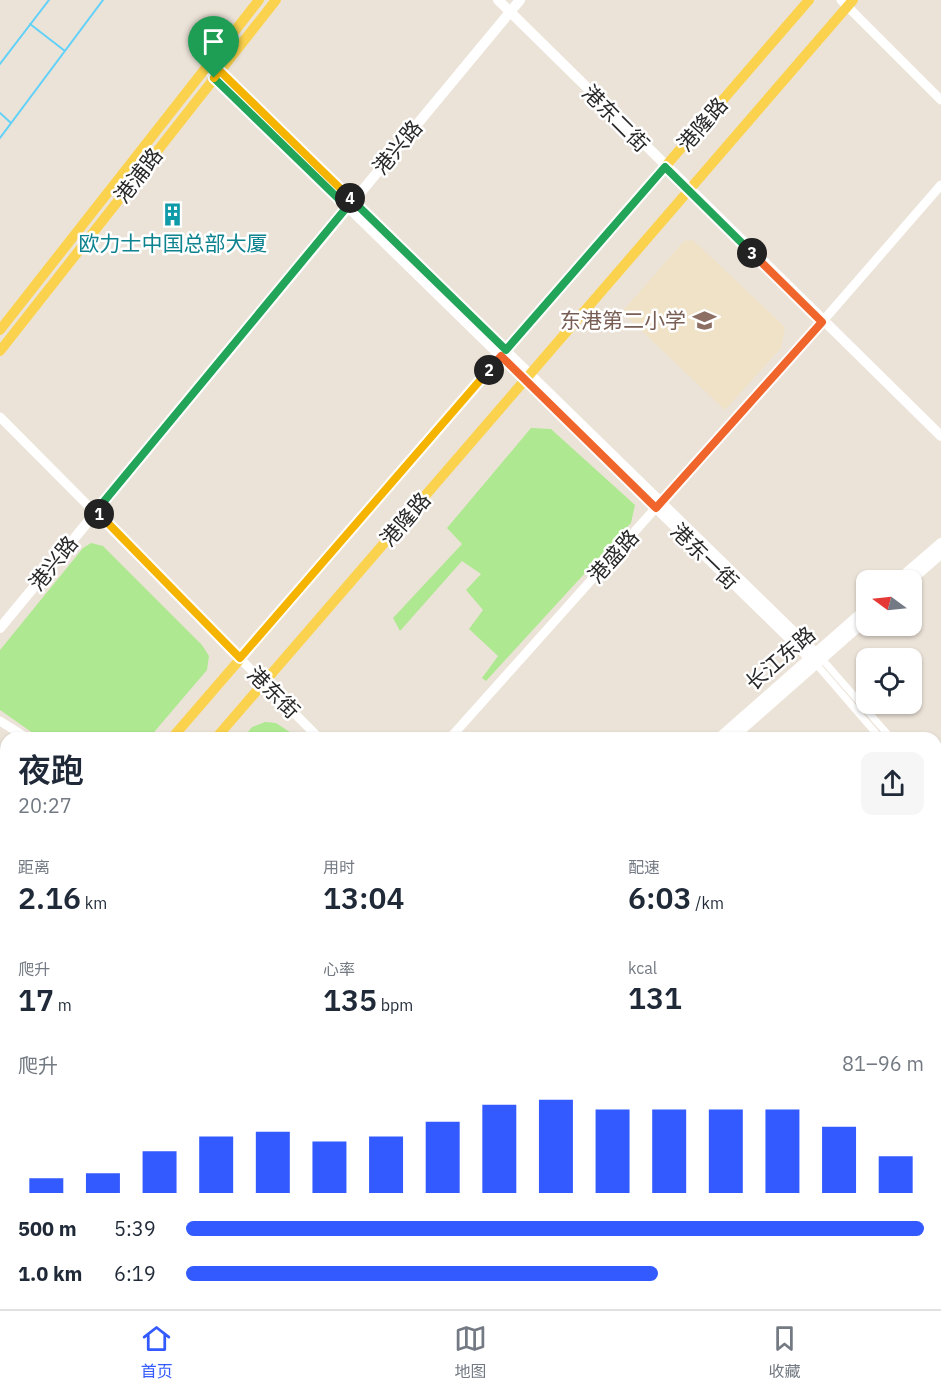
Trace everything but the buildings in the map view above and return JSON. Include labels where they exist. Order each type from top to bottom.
[{"type":"main road","name":"港浦路","points":[[0,330],[259,0]]},
{"type":"main road","name":"港浦路","points":[[0,351],[276,0]]},
{"type":"main road","name":"港东二街","points":[[498,0],[822,322],[941,436]]},
{"type":"main road","name":"港兴路","points":[[0,628],[520,0]]},
{"type":"main road","name":"港隆路","points":[[177,732],[809,0]]},
{"type":"main road","name":"港隆路","points":[[221,732],[689,190],[847,2]]},
{"type":"main road","points":[[910,570],[941,543]]},
{"type":"main road","points":[[922,570],[941,554]]},
{"type":"main road","name":"长江东路","points":[[738,732],[856,619]]},
{"type":"main road","name":"长江东路","points":[[726,732],[856,628]]},
{"type":"street","points":[[847,2],[941,100]]},
{"type":"street","name":"港东一街","points":[[207,66],[206,69],[217,75],[350,203],[816,659]]},
{"type":"street","name":"港盛路","points":[[455,732],[822,322],[941,185]]},
{"type":"street","name":"港东街","points":[[0,417],[314,732]]},
{"type":"street","points":[[816,659],[875,732]]},
{"type":"street","points":[[816,659],[885,732]]},
{"type":"street","points":[[0,721],[17,732]]},
{"type":"shaded area","name":"东港第二小学","points":[[693,240],[785,327],[781,348],[725,410],[622,312],[684,241]]},
{"type":"green space","points":[[531,428],[551,429],[635,505],[631,523],[486,681],[482,678],[498,656],[469,629],[483,610],[466,590],[481,574],[462,561],[400,631],[393,618],[462,544],[447,528]]},
{"type":"green space","points":[[91,543],[103,546],[202,645],[209,656],[207,670],[154,732],[31,732],[0,710],[0,650],[83,548]]},
{"type":"green space","points":[[265,722],[276,723],[290,732],[248,732],[252,727]]},
{"type":"waterway","points":[[0,64],[49,0]]},
{"type":"waterway","points":[[0,138],[103,0]]},
{"type":"waterway","points":[[30,24],[65,51]]},
{"type":"waterway","points":[[0,113],[11,123]]},
{"type":"place","name":"欧力士中国总部大厦","points":[[173,215]]},
{"type":"place","name":"东港第二小学","points":[[704,320]]},
{"type":"route","points":[[220,71],[506,350],[665,167],[822,322],[656,508],[501,356],[240,658],[96,511],[347,207],[214,78],[220,71]]}]
